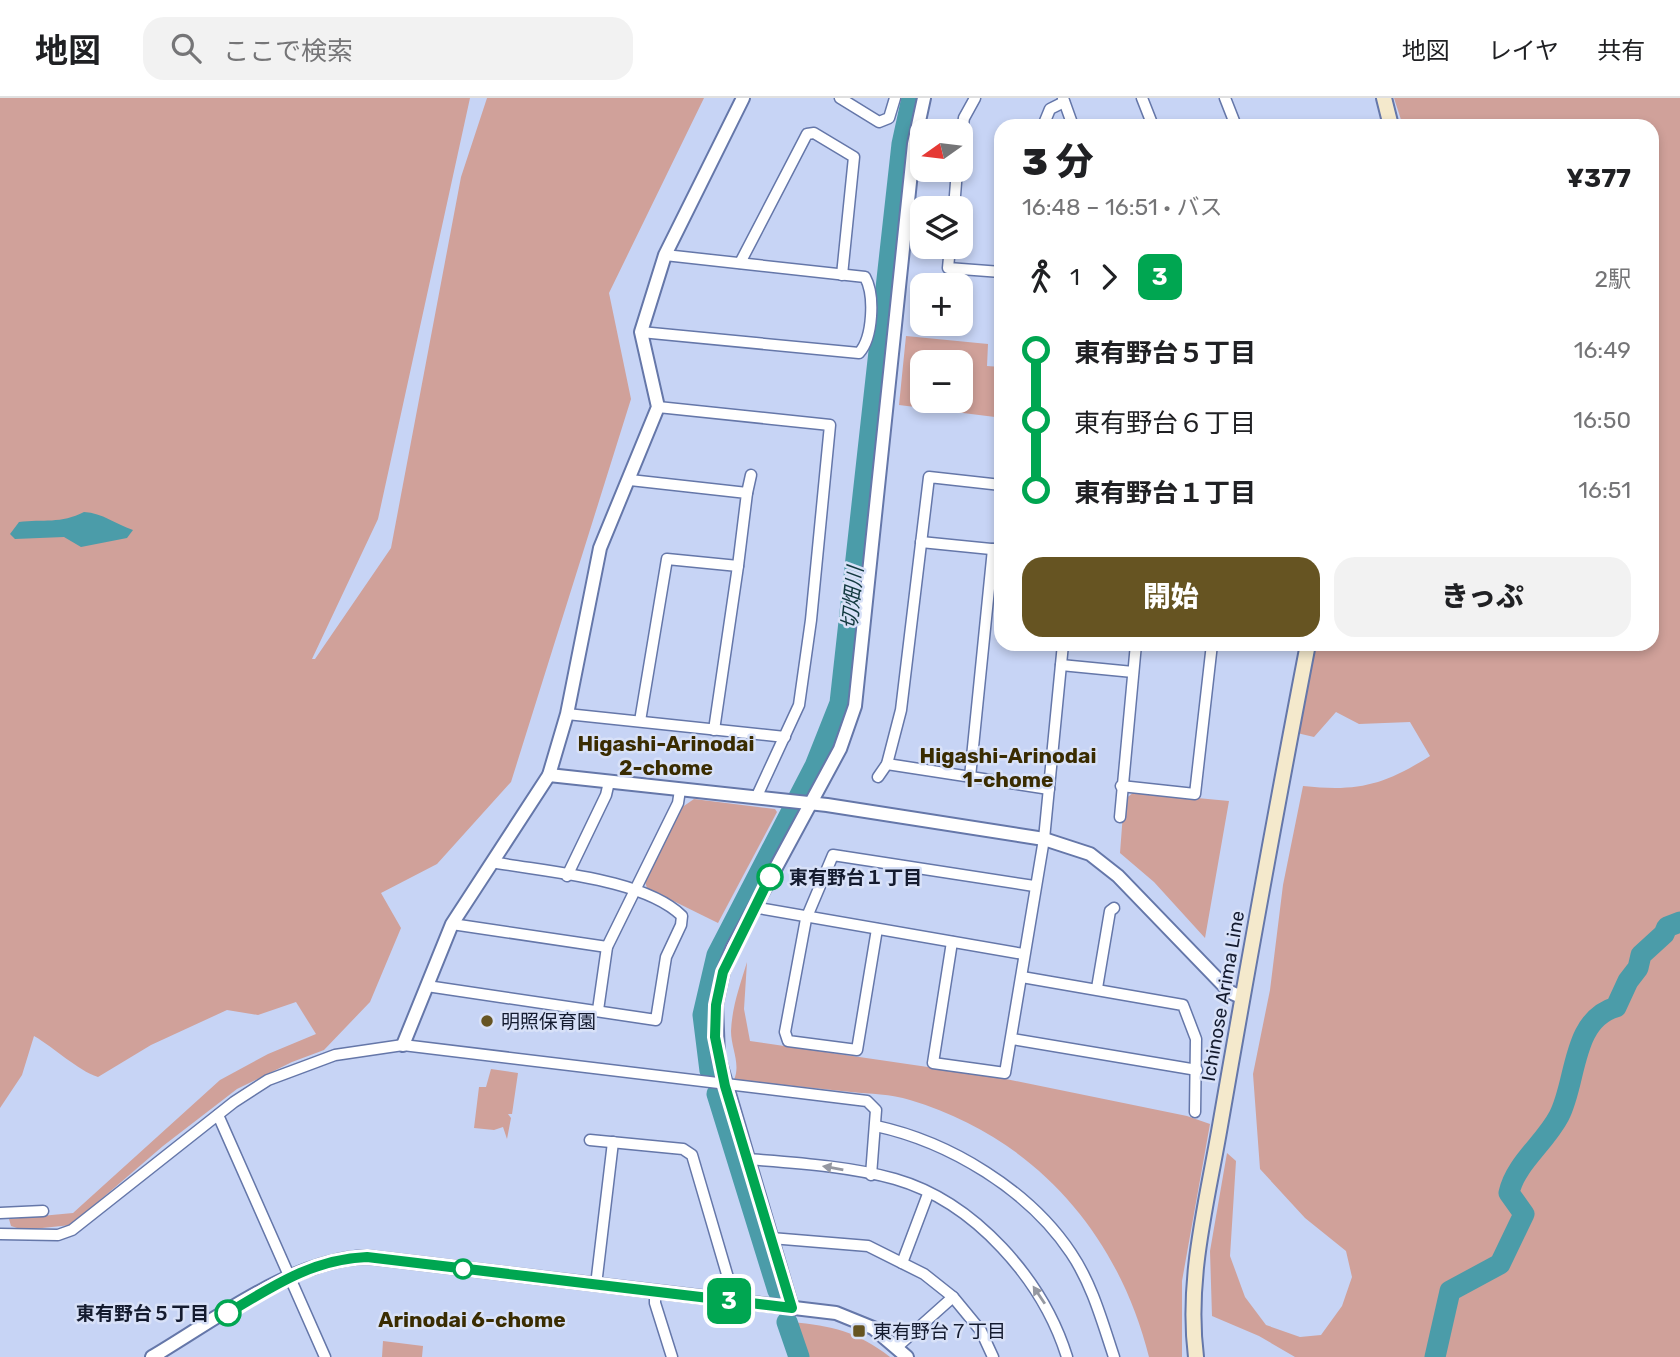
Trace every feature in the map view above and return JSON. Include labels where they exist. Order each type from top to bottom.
[{"type":"main road","points":[[1384,98],[1389,119]]},
{"type":"main road","name":"Ichinose Arima Line","points":[[1196,1357],[1192,1326],[1196,1262],[1241,997],[1307,651]]},
{"type":"street","points":[[403,1045],[452,924],[549,775],[567,713],[600,548],[658,407],[641,332],[665,255],[743,98]]},
{"type":"street","points":[[840,98],[879,122],[889,118],[895,98]]},
{"type":"street","points":[[792,1308],[725,1086],[715,1037],[718,996],[728,960],[753,908],[845,737],[859,685],[914,144],[924,98]]},
{"type":"street","points":[[964,119],[975,98]]},
{"type":"street","points":[[1142,98],[1150,119]]},
{"type":"street","points":[[1225,98],[1232,119]]},
{"type":"street","points":[[1046,119],[1050,109],[1064,100],[1071,119]]},
{"type":"street","points":[[740,263],[807,134],[814,133],[854,157],[842,275]]},
{"type":"street","points":[[641,332],[859,353],[866,345],[872,289],[865,277],[665,255]]},
{"type":"street","points":[[949,259],[948,268],[994,271]]},
{"type":"street","points":[[658,407],[830,425],[799,705],[756,798]]},
{"type":"street","points":[[714,730],[751,475]]},
{"type":"street","points":[[878,777],[887,764],[901,710],[929,477],[994,484]]},
{"type":"street","points":[[630,480],[747,493]]},
{"type":"street","points":[[921,542],[994,550]]},
{"type":"street","points":[[640,722],[667,559],[738,566]]},
{"type":"street","points":[[970,777],[994,575]]},
{"type":"street","points":[[953,942],[933,1063],[1005,1073],[1034,886],[1044,839],[1062,651]]},
{"type":"street","points":[[1119,817],[1135,651]]},
{"type":"street","points":[[1121,786],[1195,793],[1211,651]]},
{"type":"street","points":[[1061,665],[1133,672]]},
{"type":"street","points":[[567,713],[785,737]]},
{"type":"street","points":[[887,764],[1049,789]]},
{"type":"street","points":[[549,775],[811,804],[1044,839],[1090,854],[1118,876],[1230,992],[1241,997]]},
{"type":"street","points":[[567,876],[606,795],[608,782]]},
{"type":"street","points":[[598,1010],[607,947],[633,888],[678,803],[680,790]]},
{"type":"street","points":[[877,929],[857,1050],[788,1041],[785,1032],[806,919],[833,855],[1034,886]]},
{"type":"street","points":[[427,986],[656,1020],[666,957],[681,925],[682,916],[674,908],[633,888],[492,862]]},
{"type":"street","points":[[753,908],[1023,954]]},
{"type":"street","points":[[1097,988],[1110,911],[1114,908]]},
{"type":"street","points":[[452,924],[607,947]]},
{"type":"street","points":[[1022,977],[1183,1005],[1196,1039],[1195,1112]]},
{"type":"street","points":[[1012,1039],[1197,1070]]},
{"type":"street","points":[[0,1234],[47,1236],[72,1230],[218,1115],[268,1080],[335,1055],[403,1045],[725,1086],[867,1101],[876,1110],[871,1175]]},
{"type":"street","points":[[218,1115],[326,1357]]},
{"type":"street","points":[[876,1126],[940,1149],[991,1175],[1031,1207],[1070,1252],[1093,1295],[1114,1357]]},
{"type":"street","points":[[590,1140],[683,1149],[692,1154],[729,1281],[730,1301]]},
{"type":"street","points":[[596,1285],[613,1142]]},
{"type":"street","points":[[747,1159],[813,1164],[897,1180],[950,1205],[993,1238],[1019,1267],[1045,1301],[1067,1357]]},
{"type":"street","points":[[902,1263],[928,1194]]},
{"type":"street","points":[[0,1213],[43,1211]]},
{"type":"street","points":[[771,1238],[868,1245],[902,1263],[924,1275],[953,1297],[981,1331],[993,1357]]},
{"type":"street","points":[[152,1357],[289,1276],[318,1264],[367,1257],[845,1315],[873,1328],[907,1357]]},
{"type":"street","points":[[655,1292],[655,1303],[672,1357]]},
{"type":"street","points":[[898,1347],[953,1297]]},
{"type":"shaded area","points":[[0,98],[470,98],[378,519],[312,659],[315,659],[391,548],[461,177],[487,98],[704,98],[609,293],[631,399],[511,782],[437,864],[381,893],[401,928],[370,1002],[324,1050],[292,1062],[237,1089],[163,1146],[71,1225],[23,1230],[11,1226],[9,1219],[73,1213],[220,1080],[268,1054],[316,1034],[296,1002],[258,1015],[227,1010],[151,1045],[98,1077],[34,1036],[22,1075],[0,1108]]},
{"type":"shaded area","points":[[1394,98],[1680,98],[1680,1357],[1295,1357],[1259,1336],[1212,1316],[1210,1251],[1227,1153],[1236,1161],[1230,1256],[1245,1297],[1266,1325],[1300,1337],[1321,1335],[1342,1306],[1352,1277],[1346,1251],[1305,1218],[1260,1169],[1253,1074],[1270,990],[1283,885],[1303,786],[1340,788],[1370,784],[1398,774],[1430,756],[1410,722],[1359,724],[1336,712],[1314,737],[1297,733],[1314,651],[1659,651],[1659,119],[1401,119]]},
{"type":"shaded area","points":[[906,336],[988,344],[987,366],[994,366],[994,417],[963,413],[973,413],[973,350],[910,350],[910,406],[899,405]]},
{"type":"shaded area","points":[[84,512],[133,530],[127,538],[81,547],[64,537],[15,539],[10,534],[19,522],[60,520]]},
{"type":"shaded area","points":[[1134,792],[1229,801],[1205,938],[1154,882],[1120,853],[1124,800]]},
{"type":"shaded area","points":[[694,799],[775,809],[777,812],[718,923],[647,888],[644,879],[681,808]]},
{"type":"shaded area","points":[[747,962],[744,1009],[750,1041],[996,1077],[1187,1116],[1210,1124],[1182,1281],[1182,1357],[1149,1357],[1135,1312],[1116,1270],[1092,1231],[1064,1196],[1032,1165],[995,1138],[955,1117],[903,1098],[734,1080],[736,1068],[731,1031]]},
{"type":"shaded area","points":[[491,1069],[518,1073],[512,1114],[508,1114],[511,1118],[507,1139],[503,1127],[494,1130],[474,1128],[479,1087],[486,1087]]},
{"type":"shaded area","points":[[791,1322],[844,1331],[866,1341],[890,1357],[802,1357]]},
{"type":"shaded area","points":[[383,1341],[423,1346],[422,1357],[382,1357]]},
{"type":"waterway","name":"切畑川","points":[[710,1071],[703,1015],[717,955],[815,766],[840,703],[902,144],[912,98]]},
{"type":"waterway","points":[[1435,1357],[1450,1291],[1500,1264],[1524,1214],[1509,1193],[1512,1182],[1559,1116],[1583,1038],[1601,1014],[1616,1007],[1628,981],[1638,968],[1641,955],[1664,934],[1667,927],[1680,922]]},
{"type":"waterway","name":"切畑川","points":[[717,1094],[778,1291]]},
{"type":"waterway","name":"切畑川","points":[[787,1322],[799,1357]]},
{"type":"bus line","name":"3","points":[[228,1313],[289,1276],[318,1264],[367,1257],[792,1308],[725,1086],[715,1037],[716,1005],[723,972],[733,947],[770,877]]},
{"type":"place","name":"東有野台１丁目","points":[[770,877]]},
{"type":"place","name":"明照保育園","points":[[487,1021]]},
{"type":"place","name":"東有野台５丁目","points":[[228,1313]]},
{"type":"place","name":"東有野台７丁目","points":[[859,1331]]},
{"type":"district","name":"Higashi-Arinodai 2-chome","points":[[666,755]]},
{"type":"district","name":"Higashi-Arinodai 1-chome","points":[[1008,767]]},
{"type":"district","name":"Arinodai 6-chome","points":[[472,1319]]}]
